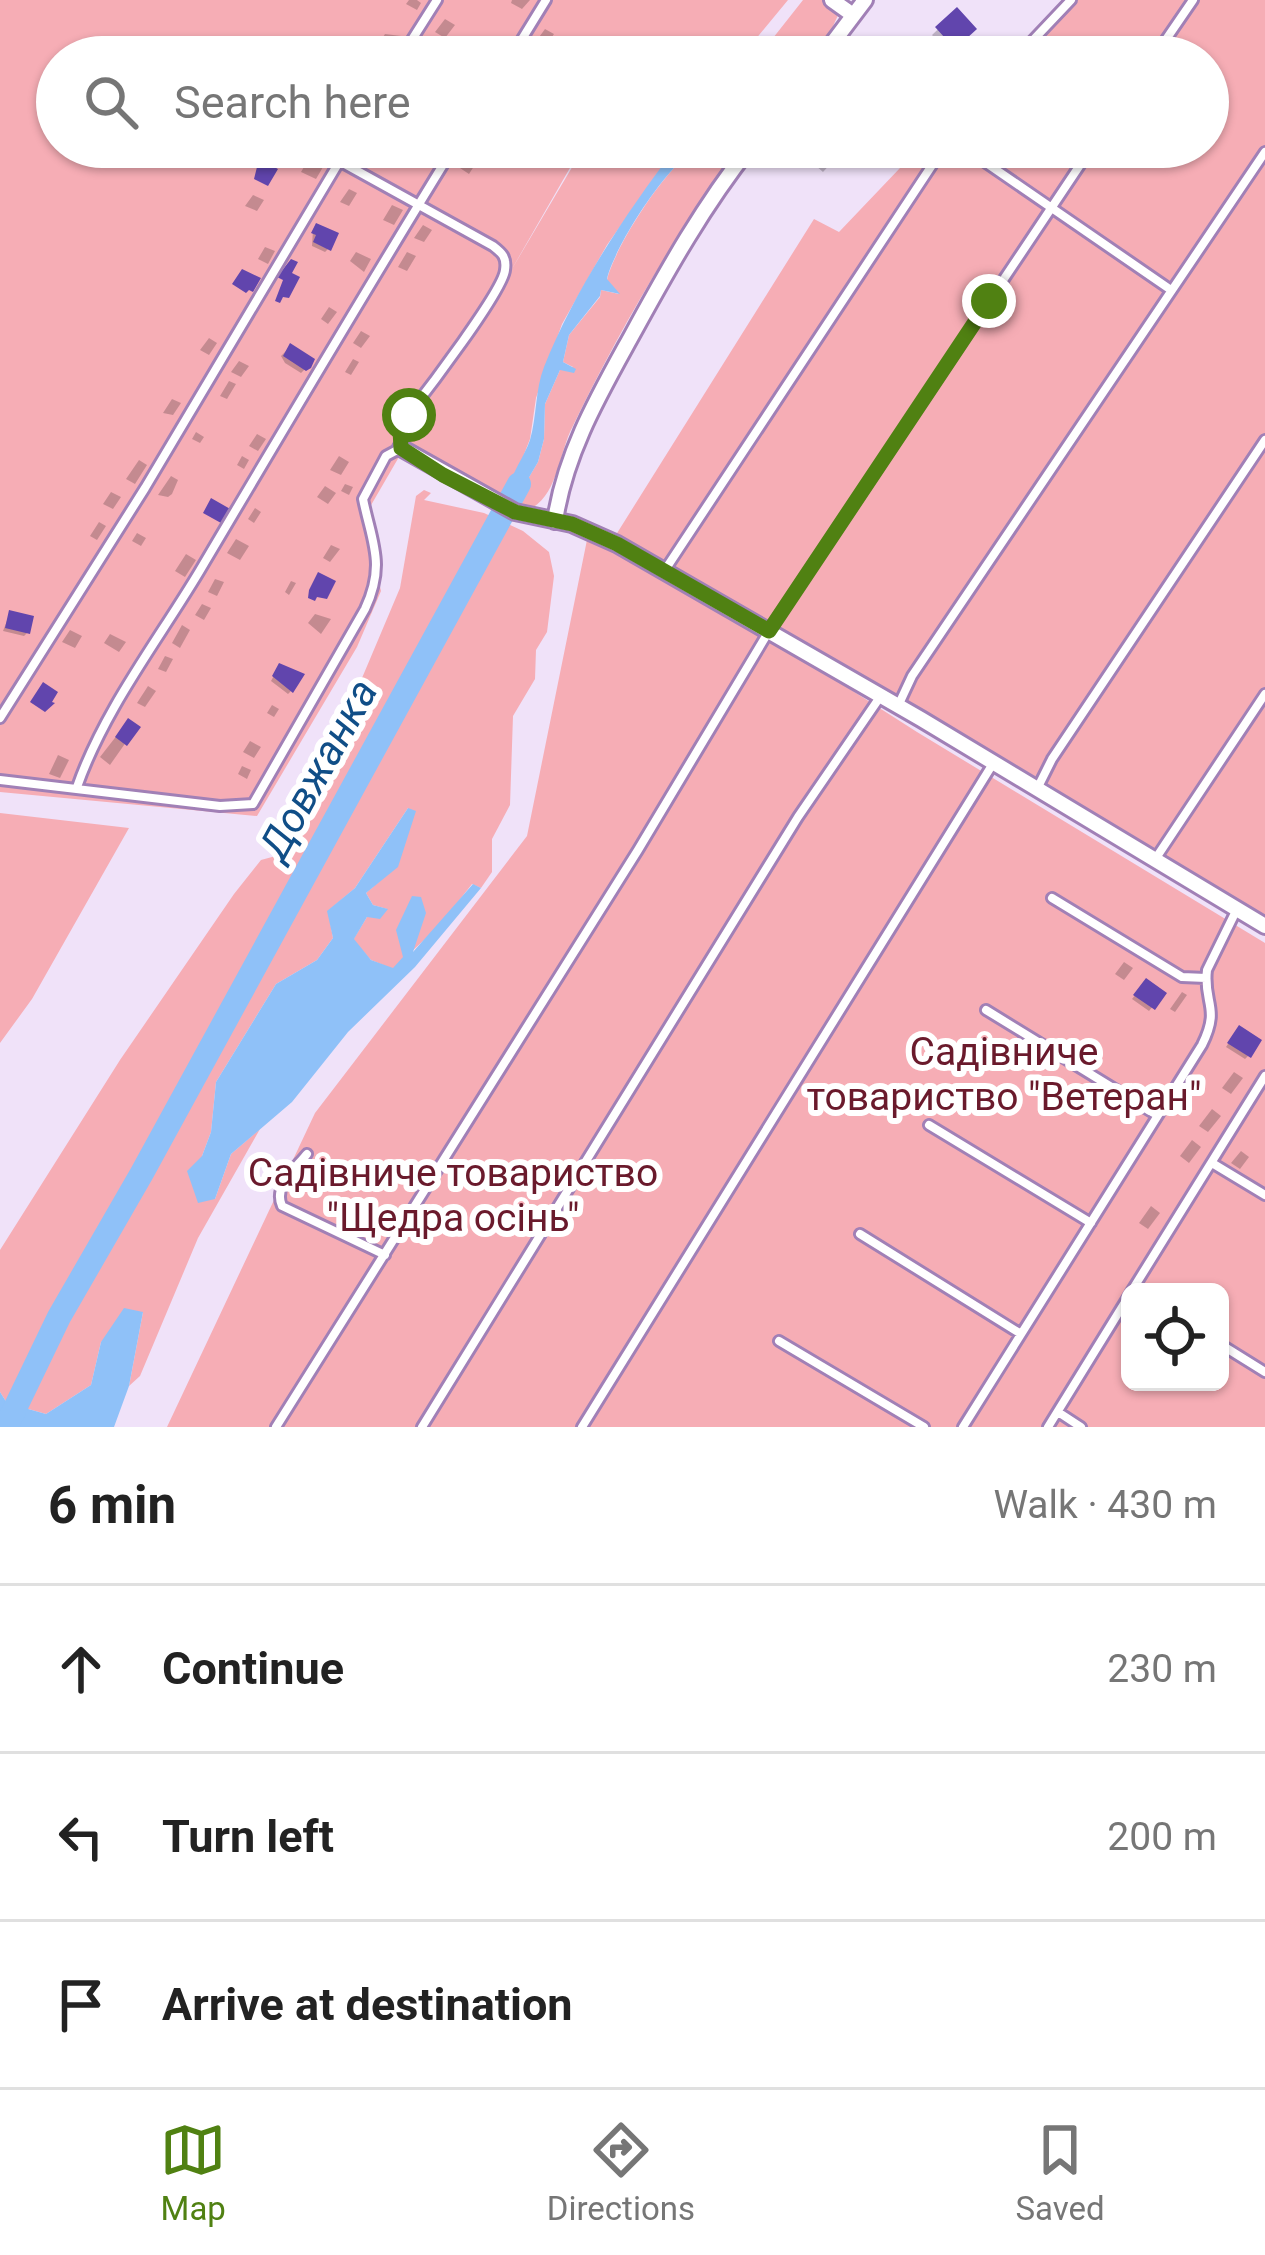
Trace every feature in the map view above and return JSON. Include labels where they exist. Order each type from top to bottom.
[{"type":"street","points":[[832,0],[853,15]]},
{"type":"street","points":[[838,36],[865,0]]},
{"type":"street","points":[[555,521],[561,478],[592,408],[688,236],[735,168]]},
{"type":"street","points":[[401,448],[515,512],[601,536],[665,570],[1265,926]]},
{"type":"lane","points":[[414,36],[437,0]]},
{"type":"lane","points":[[524,36],[546,0]]},
{"type":"lane","points":[[1037,36],[1071,0]]},
{"type":"lane","points":[[1168,36],[1193,0]]},
{"type":"lane","points":[[898,706],[912,676],[1265,152]]},
{"type":"lane","points":[[0,718],[145,488],[336,168]]},
{"type":"lane","points":[[0,780],[220,806],[253,804],[376,585],[377,548],[363,499],[386,456],[401,448],[400,430],[496,291],[506,264],[504,255],[493,246],[352,168]]},
{"type":"lane","points":[[77,787],[127,687],[314,385],[441,168]]},
{"type":"lane","points":[[665,570],[930,168]]},
{"type":"lane","points":[[993,168],[1171,290]]},
{"type":"lane","points":[[276,1427],[685,775],[769,631],[1078,168]]},
{"type":"lane","points":[[1037,789],[1052,759],[1265,440]]},
{"type":"lane","points":[[1154,860],[1265,694]]},
{"type":"lane","points":[[422,1427],[798,817],[881,696]]},
{"type":"lane","points":[[582,1427],[994,762]]},
{"type":"lane","points":[[1052,898],[1182,977],[1206,978]]},
{"type":"lane","points":[[963,1427],[1212,1025],[1214,1009],[1206,978],[1212,953],[1237,909]]},
{"type":"lane","points":[[986,1010],[1157,1114]]},
{"type":"lane","points":[[1139,1283],[1265,1076]]},
{"type":"lane","points":[[929,1125],[1090,1222]]},
{"type":"lane","points":[[307,1154],[282,1184],[278,1197],[282,1206],[385,1256]]},
{"type":"lane","points":[[1212,1162],[1265,1195]]},
{"type":"lane","points":[[860,1234],[1021,1334]]},
{"type":"lane","points":[[1048,1427],[1121,1312]]},
{"type":"lane","points":[[779,1341],[924,1427]]},
{"type":"lane","points":[[1229,1350],[1265,1372]]},
{"type":"lane","points":[[1058,1412],[1081,1427]]},
{"type":"green space","points":[[0,0],[788,0],[758,36],[36,36],[36,168],[570,168],[509,274],[572,168],[661,168],[607,245],[562,324],[536,398],[530,439],[507,498],[499,504],[403,450],[363,519],[381,591],[357,647],[257,816],[0,792]]},
{"type":"green space","points":[[803,0],[828,0],[840,11],[828,36],[775,36]]},
{"type":"green space","points":[[1064,0],[1265,0],[1265,926],[614,538],[814,219],[839,232],[900,168],[1229,168],[1229,36],[1028,36]]},
{"type":"green space","points":[[674,168],[726,168],[648,285],[570,432],[551,487],[528,510],[512,500],[538,462],[545,404],[560,370],[573,367],[563,362],[569,335],[601,290],[619,294],[607,280],[612,266]]},
{"type":"green space","points":[[424,490],[431,493],[424,500],[484,513],[523,531],[549,552],[554,576],[547,632],[536,650],[535,679],[513,716],[510,805],[492,839],[492,872],[481,888],[472,884],[439,926],[393,969],[371,960],[353,940],[367,917],[387,909],[373,905],[366,893],[400,857],[408,808],[355,888],[328,911],[333,938],[317,960],[276,984],[216,1082],[211,1132],[202,1156],[215,1199],[231,1154],[260,1129],[198,1238],[140,1376],[129,1386],[143,1312],[101,1342],[91,1385],[46,1414],[7,1403],[0,1392],[0,1250],[120,1060],[234,894],[261,860],[283,854],[328,770],[400,588],[416,496]]},
{"type":"green space","points":[[588,535],[643,557],[917,732],[1265,943],[1265,1427],[167,1427],[315,1113],[527,836]]},
{"type":"green space","points":[[0,813],[129,828],[32,999],[0,1043]]},
{"type":"water","points":[[661,168],[674,168],[645,206],[612,265],[607,279],[620,294],[601,290],[569,335],[563,362],[576,369],[574,373],[560,370],[545,404],[538,462],[514,503],[507,498],[508,490],[530,440],[541,376],[556,338]]},
{"type":"water","points":[[408,808],[416,811],[398,867],[366,893],[373,905],[388,909],[380,919],[367,917],[354,939],[371,960],[393,968],[403,957],[396,930],[412,896],[421,897],[426,913],[413,952],[473,884],[481,888],[415,967],[348,1032],[292,1102],[231,1154],[215,1199],[198,1203],[187,1171],[202,1156],[211,1132],[216,1082],[276,984],[317,960],[333,938],[327,911],[355,888]]},
{"type":"water","points":[[124,1308],[143,1312],[129,1386],[114,1427],[0,1427],[0,1392],[7,1403],[46,1414],[91,1385],[101,1342]]},
{"type":"building","points":[[957,7],[977,29],[969,36],[943,36],[935,27]]},
{"type":"building","points":[[257,168],[278,169],[268,186],[254,179]]},
{"type":"building","points":[[316,223],[339,233],[331,251],[313,242]]},
{"type":"building","points":[[291,259],[298,262],[292,273],[300,277],[289,298],[283,297],[280,303],[275,301],[283,280],[277,277]]},
{"type":"building","points":[[242,269],[261,278],[253,292],[232,284]]},
{"type":"building","points":[[290,343],[315,359],[311,368],[306,371],[283,356]]},
{"type":"building","points":[[211,498],[232,510],[225,522],[203,513]]},
{"type":"building","points":[[318,572],[336,581],[327,599],[317,597],[315,601],[308,598]]},
{"type":"building","points":[[9,610],[34,616],[30,634],[5,628]]},
{"type":"building","points":[[279,663],[305,674],[293,693],[272,676]]},
{"type":"building","points":[[43,682],[58,692],[45,712],[30,702]]},
{"type":"building","points":[[128,718],[141,727],[127,746],[115,737]]},
{"type":"building","points":[[1146,978],[1167,993],[1155,1010],[1133,995]]},
{"type":"building","points":[[1239,1025],[1262,1040],[1251,1058],[1227,1043]]},
{"type":"waterway","name":"Довжанка","points":[[6,1427],[59,1317],[519,484]]},
{"type":"route","points":[[409,415],[400,430],[401,448],[443,475],[528,518],[572,524],[617,544],[769,631],[989,301]]},
{"type":"park label","name":"Садівниче товариство \"Ветеран\"","points":[[1004,1074]]},
{"type":"park label","name":"Садівниче товариство \"Щедра осінь\"","points":[[453,1196]]}]
